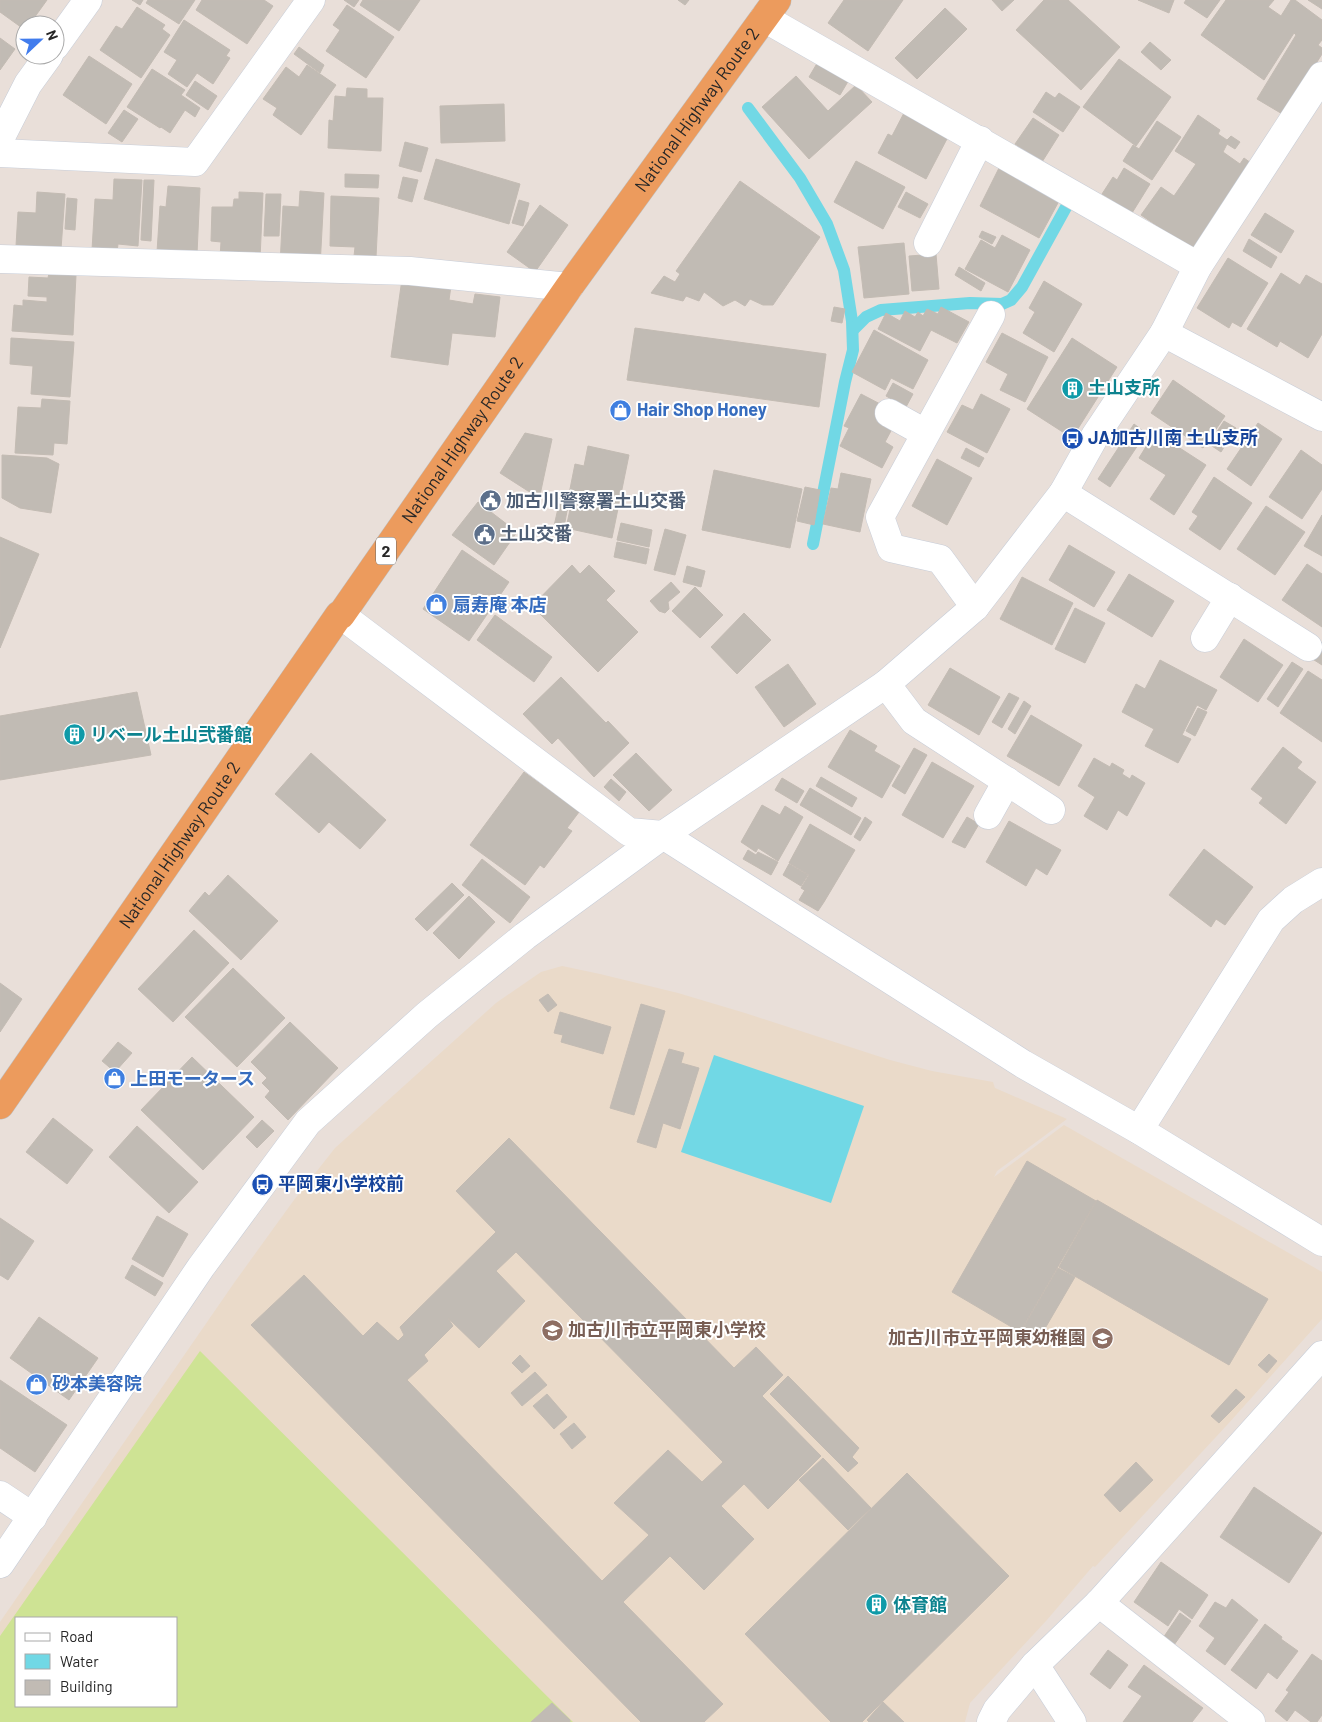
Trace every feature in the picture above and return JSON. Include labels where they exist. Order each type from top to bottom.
[{"type":"highway","name":"National Highway Route 2","points":[[0,1105],[339,615],[341,615],[569,287],[771,9]]},
{"type":"street","points":[[65,32],[88,0]]},
{"type":"street","points":[[0,153],[195,162],[311,0]]},
{"type":"street","points":[[771,9],[980,140],[1198,266]]},
{"type":"street","points":[[0,139],[28,84],[42,65]]},
{"type":"street","points":[[0,1564],[200,1267],[308,1122],[427,1015],[525,936],[663,835],[886,684],[974,607],[1063,493],[1094,436],[1164,333],[1198,266],[1322,76]]},
{"type":"street","points":[[928,243],[980,140]]},
{"type":"street","points":[[0,259],[410,271],[569,287]]},
{"type":"street","points":[[974,607],[940,559],[891,548],[880,517],[991,315]]},
{"type":"street","points":[[1164,333],[1322,417]]},
{"type":"street","points":[[890,413],[925,433]]},
{"type":"street","points":[[1063,493],[1308,647]]},
{"type":"street","points":[[1205,638],[1230,597]]},
{"type":"street","points":[[341,615],[629,832],[663,835],[1023,1064],[1139,1130],[1322,1242]]},
{"type":"street","points":[[886,684],[914,721],[1051,810]]},
{"type":"street","points":[[988,815],[1007,781]]},
{"type":"street","points":[[1139,1130],[1271,920],[1293,900],[1322,882]]},
{"type":"street","points":[[991,1722],[997,1710],[1035,1665],[1099,1603],[1322,1355]]},
{"type":"street","points":[[0,1495],[33,1517]]},
{"type":"street","points":[[1099,1603],[1250,1722]]},
{"type":"street","points":[[1035,1665],[1072,1722]]},
{"type":"shaded area","name":"加古川市立平岡東小学校","points":[[562,966],[678,993],[890,1060],[932,1071],[993,1082],[995,1088],[1067,1119],[997,1171],[994,1177],[1064,1125],[1322,1272],[1322,1319],[1228,1424],[1095,1567],[1093,1566],[1046,1621],[970,1703],[965,1722],[0,1722],[0,1622],[234,1283],[294,1200],[335,1148],[496,1003],[541,972]]},
{"type":"green space","points":[[200,1351],[573,1722],[0,1722],[0,1636]]},
{"type":"water","points":[[714,1055],[864,1106],[831,1203],[681,1152]]},
{"type":"building","points":[[0,0],[47,0],[36,15],[15,15],[15,23],[0,12]]},
{"type":"building","points":[[132,0],[143,0],[140,5]]},
{"type":"building","points":[[148,0],[195,0],[179,24],[146,3]]},
{"type":"building","points":[[202,0],[264,0],[273,6],[247,44],[196,10]]},
{"type":"building","points":[[344,0],[359,0],[354,7]]},
{"type":"building","points":[[363,0],[420,0],[399,31],[360,5]]},
{"type":"building","points":[[678,0],[689,0],[685,5]]},
{"type":"building","points":[[844,0],[903,0],[868,51],[828,23]]},
{"type":"building","points":[[992,0],[1014,0],[1002,11]]},
{"type":"building","points":[[1044,0],[1068,0],[1120,47],[1081,90],[1016,30]]},
{"type":"building","points":[[1138,0],[1174,0],[1169,13]]},
{"type":"building","points":[[1186,0],[1220,0],[1207,18],[1184,3]]},
{"type":"building","points":[[1226,0],[1274,0],[1268,7],[1281,16],[1291,0],[1295,0],[1322,20],[1322,40],[1318,45],[1322,48],[1322,54],[1284,115],[1257,99],[1296,35],[1294,33],[1264,80],[1201,35]]},
{"type":"building","points":[[1308,0],[1322,0],[1322,9]]},
{"type":"building","points":[[347,5],[394,37],[366,78],[326,51],[340,30],[333,25]]},
{"type":"building","points":[[137,7],[165,25],[162,29],[170,35],[141,78],[100,50],[116,26],[122,29]]},
{"type":"building","points":[[945,8],[967,29],[917,79],[895,58]]},
{"type":"building","points":[[184,20],[230,50],[226,56],[230,58],[213,84],[197,73],[187,87],[168,74],[177,60],[164,52]]},
{"type":"building","points":[[0,38],[15,49],[0,70]]},
{"type":"building","points":[[1150,42],[1171,60],[1161,70],[1141,52]]},
{"type":"building","points":[[299,47],[324,65],[320,73],[294,54]]},
{"type":"building","points":[[89,56],[132,84],[106,124],[63,95]]},
{"type":"building","points":[[1119,59],[1171,97],[1136,146],[1083,107]]},
{"type":"building","points":[[819,60],[850,78],[840,95],[809,77]]},
{"type":"building","points":[[307,65],[336,85],[301,135],[273,115],[277,108],[263,99],[286,67],[299,77]]},
{"type":"building","points":[[152,69],[185,90],[181,95],[200,108],[195,117],[185,110],[170,133],[127,107]]},
{"type":"building","points":[[796,76],[828,111],[856,85],[872,102],[809,159],[762,107]]},
{"type":"building","points":[[195,81],[217,96],[208,110],[186,95]]},
{"type":"building","points":[[347,88],[367,89],[367,98],[383,98],[381,151],[328,148],[329,120],[333,121],[335,96],[346,97]]},
{"type":"building","points":[[1046,92],[1055,98],[1059,93],[1080,107],[1063,132],[1033,112]]},
{"type":"building","points":[[504,104],[505,141],[441,143],[440,106]]},
{"type":"building","points":[[124,110],[138,119],[122,142],[108,133]]},
{"type":"building","points":[[905,111],[949,135],[926,179],[878,153],[888,134],[892,136]]},
{"type":"building","points":[[1198,115],[1220,130],[1218,134],[1227,140],[1231,136],[1240,142],[1235,149],[1227,144],[1223,152],[1240,164],[1244,158],[1251,163],[1193,250],[1141,215],[1161,187],[1174,196],[1196,164],[1175,151]]},
{"type":"building","points":[[1033,118],[1059,135],[1042,162],[1015,144]]},
{"type":"building","points":[[1157,121],[1181,137],[1152,180],[1123,161],[1133,145],[1139,149]]},
{"type":"building","points":[[405,142],[428,148],[421,172],[399,166]]},
{"type":"building","points":[[436,159],[520,184],[509,224],[424,199]]},
{"type":"building","points":[[856,161],[905,187],[883,229],[834,202]]},
{"type":"building","points":[[999,168],[1059,201],[1039,238],[980,206]]},
{"type":"building","points":[[1124,168],[1150,184],[1132,213],[1102,194],[1113,177],[1117,180]]},
{"type":"building","points":[[345,174],[379,175],[378,188],[345,187]]},
{"type":"building","points":[[403,177],[418,180],[412,202],[398,198]]},
{"type":"building","points":[[114,179],[142,180],[138,246],[118,244],[117,252],[92,250],[95,199],[113,200]]},
{"type":"building","points":[[144,180],[154,180],[151,241],[141,240]]},
{"type":"building","points":[[740,181],[820,237],[773,305],[763,305],[750,299],[745,306],[735,300],[723,306],[704,292],[699,301],[686,296],[683,301],[651,293],[664,276],[675,282],[680,274],[676,271]]},
{"type":"building","points":[[168,186],[200,188],[197,254],[157,252],[160,206],[166,207]]},
{"type":"building","points":[[300,191],[324,193],[320,267],[280,265],[283,206],[299,207]]},
{"type":"building","points":[[37,192],[65,194],[61,249],[16,246],[18,212],[36,213]]},
{"type":"building","points":[[239,192],[263,193],[260,259],[220,257],[221,242],[211,241],[212,207],[233,207],[234,199],[239,199]]},
{"type":"building","points":[[906,192],[928,204],[920,218],[898,207]]},
{"type":"building","points":[[266,194],[281,194],[279,236],[264,236]]},
{"type":"building","points":[[331,196],[379,198],[376,257],[354,256],[355,247],[330,246]]},
{"type":"building","points":[[67,198],[77,199],[75,230],[65,229]]},
{"type":"building","points":[[519,200],[529,203],[523,226],[512,223]]},
{"type":"building","points":[[540,205],[568,225],[535,272],[507,252]]},
{"type":"building","points":[[1265,213],[1294,231],[1281,253],[1251,235]]},
{"type":"building","points":[[982,231],[996,237],[992,244],[979,237]]},
{"type":"building","points":[[1002,235],[1030,250],[1008,292],[965,269],[981,240],[995,248]]},
{"type":"building","points":[[1249,239],[1277,257],[1271,268],[1243,251]]},
{"type":"building","points":[[904,243],[909,294],[864,298],[858,247]]},
{"type":"building","points":[[936,254],[939,289],[912,291],[909,256]]},
{"type":"building","points":[[1228,258],[1268,283],[1241,327],[1232,322],[1229,328],[1197,308]]},
{"type":"building","points":[[959,267],[985,283],[981,291],[955,275]]},
{"type":"building","points":[[49,273],[76,275],[73,335],[12,331],[14,305],[23,306],[23,300],[47,302],[47,297],[28,296],[29,277],[48,278]]},
{"type":"building","points":[[1281,273],[1300,285],[1306,275],[1322,284],[1322,334],[1308,358],[1280,341],[1277,347],[1247,329]]},
{"type":"building","points":[[402,279],[451,286],[449,300],[473,304],[475,294],[500,297],[495,337],[452,333],[448,365],[391,357]]},
{"type":"building","points":[[1044,281],[1082,304],[1054,352],[1023,333],[1035,312],[1029,308]]},
{"type":"building","points":[[834,307],[845,309],[842,323],[831,321]]},
{"type":"building","points":[[941,307],[969,322],[957,343],[931,330],[920,351],[878,329],[886,313],[900,321],[905,311],[915,317],[918,312],[923,316],[927,309],[938,314]]},
{"type":"building","points":[[635,328],[826,354],[819,407],[627,380]]},
{"type":"building","points":[[874,330],[928,360],[913,389],[891,378],[885,390],[852,372]]},
{"type":"building","points":[[1002,333],[1048,357],[1025,402],[1000,390],[1008,374],[986,362]]},
{"type":"building","points":[[11,338],[74,342],[70,397],[31,394],[33,366],[10,364]]},
{"type":"building","name":"土山支所","points":[[1072,338],[1117,367],[1072,438],[1027,409]]},
{"type":"building","points":[[1173,380],[1225,416],[1203,448],[1151,413]]},
{"type":"building","points":[[893,383],[913,394],[906,407],[886,396]]},
{"type":"building","points":[[861,394],[884,406],[876,421],[892,429],[885,442],[893,447],[882,468],[840,446],[849,428],[844,426]]},
{"type":"building","points":[[981,394],[1010,409],[987,453],[947,432],[962,405],[973,410]]},
{"type":"building","points":[[42,399],[70,401],[67,444],[54,443],[53,455],[15,453],[18,407],[41,408]]},
{"type":"building","points":[[1224,421],[1236,428],[1221,452],[1209,444]]},
{"type":"building","points":[[1258,423],[1282,439],[1251,486],[1227,469]]},
{"type":"building","points":[[1134,424],[1146,433],[1110,487],[1098,479]]},
{"type":"building","points":[[1155,432],[1206,465],[1174,515],[1150,499],[1166,475],[1139,458]]},
{"type":"building","points":[[525,433],[552,439],[540,495],[528,491],[500,473]]},
{"type":"building","points":[[588,446],[629,455],[612,538],[566,528],[571,505],[567,504],[575,464],[584,466]]},
{"type":"building","points":[[966,448],[984,458],[979,467],[961,458]]},
{"type":"building","points":[[1301,450],[1322,465],[1322,489],[1302,519],[1269,497]]},
{"type":"building","points":[[2,455],[47,458],[59,464],[51,513],[20,508],[2,498]]},
{"type":"building","points":[[937,459],[972,478],[947,525],[912,506]]},
{"type":"building","points":[[714,470],[802,489],[790,548],[702,530]]},
{"type":"building","points":[[841,473],[871,479],[860,532],[823,524],[831,488],[838,489]]},
{"type":"building","points":[[1214,477],[1252,503],[1220,550],[1189,529],[1198,516],[1192,512]]},
{"type":"building","points":[[805,487],[820,490],[814,525],[797,521]]},
{"type":"building","name":"土山交番","points":[[478,502],[517,532],[494,565],[452,535]]},
{"type":"building","points":[[559,504],[568,506],[564,527],[554,526]]},
{"type":"building","points":[[1266,506],[1305,532],[1275,575],[1237,549]]},
{"type":"building","points":[[1322,515],[1322,556],[1304,546]]},
{"type":"building","points":[[621,523],[652,530],[649,547],[617,540]]},
{"type":"building","points":[[665,529],[686,535],[675,575],[654,570]]},
{"type":"building","points":[[0,537],[39,554],[0,648]]},
{"type":"building","points":[[617,542],[649,549],[646,564],[614,557]]},
{"type":"building","points":[[1069,545],[1115,572],[1094,607],[1049,580]]},
{"type":"building","points":[[462,550],[509,582],[469,641],[423,609]]},
{"type":"building","points":[[1307,564],[1322,574],[1322,627],[1282,600]]},
{"type":"building","points":[[572,565],[580,574],[589,565],[615,591],[606,600],[638,632],[598,672],[532,606]]},
{"type":"building","points":[[687,566],[705,571],[701,587],[683,582]]},
{"type":"building","points":[[1129,574],[1174,601],[1152,637],[1107,610]]},
{"type":"building","points":[[1022,577],[1073,603],[1052,645],[1000,619]]},
{"type":"building","points":[[671,582],[680,592],[668,602],[669,609],[665,613],[659,611],[650,601]]},
{"type":"building","points":[[695,587],[723,615],[700,638],[672,611]]},
{"type":"building","points":[[1075,608],[1105,623],[1085,663],[1055,649]]},
{"type":"building","points":[[744,613],[771,640],[737,674],[711,647]]},
{"type":"building","points":[[495,615],[552,657],[534,682],[477,640]]},
{"type":"building","points":[[1244,639],[1283,665],[1258,702],[1220,677]]},
{"type":"building","points":[[1322,642],[1322,665],[1311,658]]},
{"type":"building","points":[[1160,660],[1217,690],[1206,710],[1197,705],[1182,735],[1191,739],[1178,763],[1145,746],[1154,729],[1122,712],[1136,684],[1145,689]]},
{"type":"building","points":[[1292,662],[1303,669],[1278,707],[1267,699]]},
{"type":"building","points":[[788,664],[816,704],[784,727],[755,687]]},
{"type":"building","points":[[950,668],[1000,697],[979,735],[928,705]]},
{"type":"building","points":[[1308,671],[1322,680],[1322,742],[1280,713]]},
{"type":"building","points":[[561,677],[606,723],[608,721],[629,743],[594,777],[558,738],[552,744],[523,714]]},
{"type":"building","name":"リベール土山弐番館","points":[[137,692],[151,755],[0,780],[0,716]]},
{"type":"building","points":[[1009,693],[1019,698],[1002,728],[992,722]]},
{"type":"building","points":[[1024,701],[1031,706],[1015,734],[1008,729]]},
{"type":"building","points":[[1198,708],[1207,712],[1195,736],[1186,731]]},
{"type":"building","points":[[1031,715],[1082,745],[1059,786],[1007,756]]},
{"type":"building","points":[[850,730],[877,746],[874,751],[900,766],[882,798],[828,767]]},
{"type":"building","points":[[1283,747],[1302,762],[1297,768],[1316,782],[1286,824],[1259,803],[1263,798],[1251,789]]},
{"type":"building","points":[[914,748],[927,755],[905,794],[892,786]]},
{"type":"building","points":[[311,753],[386,820],[360,849],[329,822],[319,833],[275,794]]},
{"type":"building","points":[[636,753],[672,790],[649,811],[613,775]]},
{"type":"building","points":[[1094,758],[1110,767],[1112,763],[1124,770],[1122,774],[1130,779],[1132,775],[1145,783],[1127,816],[1118,810],[1107,830],[1084,816],[1095,797],[1078,786]]},
{"type":"building","points":[[932,762],[974,786],[943,838],[902,815]]},
{"type":"building","points":[[524,772],[579,812],[567,828],[572,831],[544,868],[540,865],[525,885],[470,845]]},
{"type":"building","points":[[821,777],[857,798],[852,807],[816,786]]},
{"type":"building","points":[[782,778],[804,791],[797,803],[775,790]]},
{"type":"building","points":[[611,779],[626,792],[619,801],[604,787]]},
{"type":"building","points":[[810,788],[861,818],[851,835],[800,805]]},
{"type":"building","points":[[762,805],[780,815],[785,806],[803,817],[778,861],[758,848],[756,852],[741,842]]},
{"type":"building","points":[[865,817],[872,822],[860,841],[854,837]]},
{"type":"building","points":[[967,817],[979,824],[965,848],[952,842]]},
{"type":"building","points":[[1009,821],[1061,850],[1047,875],[1036,868],[1026,886],[986,862]]},
{"type":"building","points":[[810,824],[855,850],[824,902],[801,888],[809,875],[789,863]]},
{"type":"building","points":[[1204,849],[1253,887],[1225,925],[1216,919],[1211,927],[1169,895]]},
{"type":"building","points":[[748,850],[756,855],[758,852],[778,862],[771,875],[743,859]]},
{"type":"building","points":[[482,859],[530,897],[510,923],[462,885]]},
{"type":"building","points":[[789,864],[808,875],[801,886],[783,875]]},
{"type":"building","points":[[228,875],[278,921],[241,960],[189,911],[205,892],[209,896]]},
{"type":"building","points":[[452,883],[464,895],[427,931],[415,919]]},
{"type":"building","points":[[805,890],[824,902],[818,911],[799,900]]},
{"type":"building","points":[[469,896],[495,922],[459,959],[433,933]]},
{"type":"building","points":[[194,930],[229,963],[173,1022],[138,989]]},
{"type":"building","points":[[233,968],[285,1018],[237,1067],[185,1017]]},
{"type":"building","points":[[0,983],[22,999],[0,1032]]},
{"type":"building","points":[[548,994],[557,1005],[548,1012],[539,1000]]},
{"type":"building","points":[[641,1004],[665,1011],[634,1115],[610,1108]]},
{"type":"building","points":[[560,1012],[611,1027],[603,1054],[561,1042],[563,1035],[554,1033]]},
{"type":"building","points":[[290,1022],[338,1068],[288,1120],[265,1097],[270,1091],[262,1083],[267,1078],[251,1062]]},
{"type":"building","points":[[118,1042],[132,1053],[115,1072],[102,1061]]},
{"type":"building","points":[[669,1049],[684,1053],[681,1063],[699,1068],[680,1129],[663,1123],[656,1148],[637,1142]]},
{"type":"building","points":[[192,1057],[254,1117],[203,1170],[141,1110]]},
{"type":"building","points":[[53,1118],[93,1150],[67,1184],[26,1152]]},
{"type":"building","points":[[262,1120],[274,1131],[257,1148],[246,1137]]},
{"type":"building","points":[[137,1126],[198,1182],[169,1213],[109,1157]]},
{"type":"building","points":[[509,1138],[734,1368],[756,1347],[783,1375],[762,1396],[821,1456],[768,1509],[744,1484],[721,1506],[754,1539],[704,1590],[670,1556],[623,1602],[723,1704],[704,1722],[641,1722],[251,1325],[304,1275],[363,1336],[377,1322],[398,1341],[404,1335],[400,1327],[496,1232],[456,1191]],"holes":[[[516,1252],[723,1462],[702,1482],[668,1450],[614,1503],[649,1535],[602,1581],[407,1380],[428,1361],[424,1355],[453,1326],[448,1318],[479,1348],[525,1301],[496,1271]]]},
{"type":"building","points":[[1027,1161],[1096,1201],[1020,1332],[952,1292]]},
{"type":"building","points":[[1097,1200],[1268,1299],[1229,1365],[1059,1267]]},
{"type":"building","points":[[157,1216],[188,1234],[163,1277],[132,1259]]},
{"type":"building","points":[[0,1218],[34,1241],[8,1280],[0,1275]]},
{"type":"building","points":[[132,1265],[163,1283],[155,1296],[125,1278]]},
{"type":"building","points":[[1058,1268],[1075,1277],[1040,1337],[1023,1328]]},
{"type":"building","points":[[39,1317],[98,1358],[69,1400],[10,1358]]},
{"type":"building","points":[[1269,1354],[1277,1361],[1267,1373],[1258,1365]]},
{"type":"building","points":[[520,1355],[530,1366],[522,1373],[512,1363]]},
{"type":"building","points":[[535,1372],[547,1385],[522,1406],[511,1393]]},
{"type":"building","points":[[788,1376],[859,1448],[852,1457],[858,1463],[848,1472],[770,1394]]},
{"type":"building","points":[[0,1380],[67,1425],[35,1472],[0,1448]]},
{"type":"building","points":[[1236,1389],[1245,1397],[1219,1423],[1211,1416]]},
{"type":"building","points":[[547,1394],[567,1417],[554,1429],[533,1406]]},
{"type":"building","points":[[574,1423],[586,1437],[572,1449],[560,1434]]},
{"type":"building","points":[[823,1458],[871,1508],[848,1530],[799,1480]]},
{"type":"building","points":[[1136,1462],[1153,1480],[1120,1512],[1104,1495]]},
{"type":"building","name":"体育館","points":[[907,1473],[1009,1576],[862,1722],[831,1722],[745,1634]]},
{"type":"building","points":[[1254,1487],[1322,1533],[1289,1583],[1220,1537]]},
{"type":"building","points":[[1161,1562],[1208,1595],[1192,1619],[1179,1609],[1168,1626],[1134,1602]]},
{"type":"building","points":[[1232,1599],[1258,1620],[1225,1665],[1206,1651],[1215,1638],[1199,1626],[1215,1602],[1226,1608]]},
{"type":"building","points":[[1180,1613],[1191,1621],[1174,1645],[1163,1638]]},
{"type":"building","points":[[1265,1624],[1298,1651],[1277,1679],[1268,1672],[1256,1689],[1231,1670]]},
{"type":"building","points":[[1108,1650],[1128,1665],[1110,1689],[1090,1674]]},
{"type":"building","points":[[1312,1654],[1322,1661],[1322,1715],[1317,1722],[1311,1722],[1295,1710],[1287,1721],[1275,1711],[1289,1692],[1286,1690]]},
{"type":"building","points":[[1144,1665],[1203,1708],[1192,1722],[1123,1722],[1142,1696],[1128,1687]]},
{"type":"building","points":[[883,1702],[904,1722],[869,1722],[867,1720]]},
{"type":"building","points":[[552,1703],[570,1722],[531,1722]]},
{"type":"waterway","points":[[748,108],[800,178],[827,224],[844,270],[852,321],[853,350],[813,544]]},
{"type":"waterway","points":[[853,330],[866,317],[881,310],[970,303],[1002,304],[1011,300],[1022,287],[1070,200]]},
{"type":"place","name":"土山支所","points":[[1072,388]]},
{"type":"place","name":"Hair Shop Honey","points":[[621,410]]},
{"type":"place","name":"JA加古川南 土山支所","points":[[1072,438]]},
{"type":"place","name":"加古川警察署土山交番","points":[[490,501]]},
{"type":"place","name":"土山交番","points":[[484,534]]},
{"type":"place","name":"扇寿庵 本店","points":[[437,605]]},
{"type":"place","name":"リベール土山弐番館","points":[[74,735]]},
{"type":"place","name":"上田モータース","points":[[114,1079]]},
{"type":"place","name":"平岡東小学校前","points":[[262,1184]]},
{"type":"place","name":"加古川市立平岡東小学校","points":[[552,1330]]},
{"type":"place","name":"加古川市立平岡東幼稚園","points":[[1102,1338]]},
{"type":"place","name":"砂本美容院","points":[[36,1384]]},
{"type":"place","name":"体育館","points":[[877,1605]]}]
